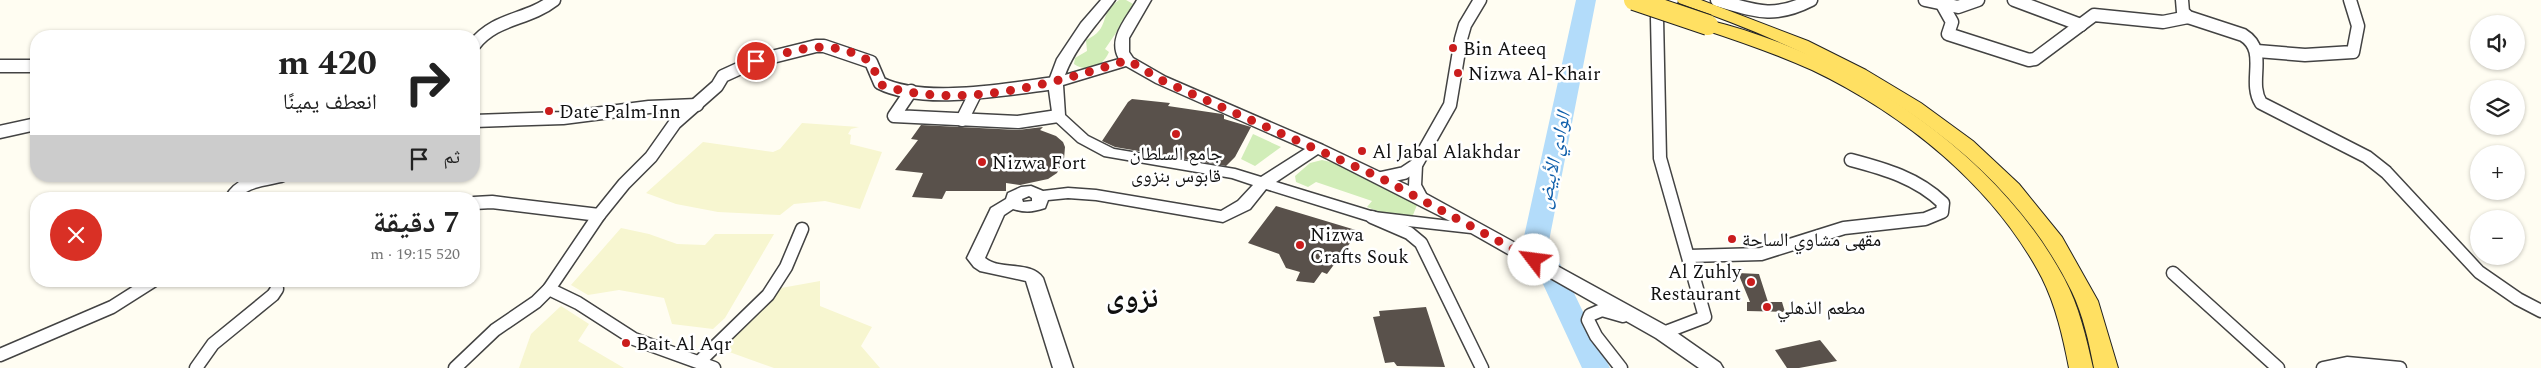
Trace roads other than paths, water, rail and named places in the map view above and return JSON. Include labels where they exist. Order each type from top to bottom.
[{"type":"main road","points":[[1634,0],[1715,12],[1792,55],[1851,84],[1901,116],[1951,154],[2005,210],[2042,259],[2071,319],[2081,368]]},
{"type":"main road","points":[[1684,0],[1817,51],[1862,74],[1922,113],[1970,149],[2017,194],[2068,263],[2093,319],[2106,368]]},
{"type":"street","points":[[480,36],[493,25],[536,11],[554,0]]},
{"type":"street","points":[[1108,0],[1070,48],[1055,83],[1058,116],[1083,139],[1100,150],[1125,157],[1235,174],[1372,217],[1409,233],[1421,243],[1482,368]]},
{"type":"street","points":[[1144,0],[1122,38],[1122,52],[1128,60],[1161,80],[1317,148],[1422,199],[1505,243],[1663,332],[1713,368]]},
{"type":"street","points":[[1421,243],[1423,223],[1428,210],[1415,186],[1416,165],[1450,105],[1465,25],[1480,0]]},
{"type":"street","points":[[1621,368],[1596,336],[1588,320],[1590,315],[1602,310],[1609,311],[1663,332],[1705,317],[1660,158],[1657,18],[1658,14],[1672,0]]},
{"type":"street","points":[[1715,12],[1773,14],[1793,11],[1811,0]]},
{"type":"street","points":[[1925,0],[1943,6],[1959,8],[1978,0]]},
{"type":"street","points":[[2014,0],[2081,25]]},
{"type":"street","points":[[2182,0],[2183,12],[2188,17],[2243,35],[2251,40],[2257,51],[2256,95],[2261,103],[2367,156],[2386,172],[2472,265],[2511,295],[2541,311]]},
{"type":"street","points":[[2257,51],[2285,55],[2337,55],[2353,52],[2357,44],[2358,15],[2350,0]]},
{"type":"street","points":[[1943,6],[1952,22],[1948,34],[2023,60],[2035,59],[2094,14],[2163,22],[2188,17]]},
{"type":"street","points":[[455,368],[495,330],[536,302],[549,289],[599,215],[624,184],[651,156],[675,123],[717,86],[723,76],[735,70],[756,61],[816,46],[831,47],[866,59],[874,66],[880,84],[911,91],[975,94],[1055,83],[1128,60]]},
{"type":"street","points":[[0,66],[30,66]]},
{"type":"street","points":[[911,91],[894,116],[1018,122],[1058,116]]},
{"type":"street","points":[[962,120],[975,94]]},
{"type":"street","points":[[480,121],[563,118],[650,107],[697,105]]},
{"type":"street","points":[[0,132],[30,125]]},
{"type":"street","points":[[1063,368],[1034,278],[1025,273],[980,265],[976,258],[997,212],[1013,202],[1022,208],[1031,208],[1039,204],[1041,196],[1068,192],[1223,217],[1244,205],[1263,183],[1317,148]]},
{"type":"street","points":[[1689,256],[1761,254],[1844,228],[1865,224],[1925,219],[1942,212],[1943,203],[1935,194],[1917,182],[1851,160]]},
{"type":"street","points":[[1381,178],[1404,172],[1416,165]]},
{"type":"street","points":[[235,192],[245,186],[259,182]]},
{"type":"street","points":[[480,203],[492,202],[599,215]]},
{"type":"street","points":[[1372,217],[1468,229],[1505,243]]},
{"type":"street","points":[[700,362],[768,295],[786,267],[802,229]]},
{"type":"street","points":[[2173,273],[2278,368]]},
{"type":"street","points":[[0,355],[112,307],[144,287]]},
{"type":"street","points":[[196,368],[213,344],[274,294],[277,287]]},
{"type":"street","points":[[549,289],[578,303],[634,339],[668,353],[714,368]]},
{"type":"street","points":[[1692,352],[1707,368]]},
{"type":"street","points":[[2323,368],[2347,363],[2400,368]]},
{"type":"waterway","name":"الوادي الأبيض","points":[[1586,0],[1536,241],[1596,368]]},
{"type":"place","name":"Bin Ateeq","points":[[1453,48]]},
{"type":"place","name":"Nizwa Al-Khair","points":[[1458,73]]},
{"type":"place","name":"Date Palm Inn","points":[[549,111]]},
{"type":"place","name":"جامع السلطان قابوس بنزوى","points":[[1176,134]]},
{"type":"place","name":"Al Jabal Alakhdar","points":[[1362,151]]},
{"type":"place","name":"Nizwa Fort","points":[[982,162]]},
{"type":"place","name":"مقهى مشاوي الساحة","points":[[1732,239]]},
{"type":"place","name":"Nizwa Crafts Souk","points":[[1300,245]]},
{"type":"place","name":"Al Zuhly Restaurant","points":[[1751,282]]},
{"type":"place","name":"مطعم الذهلي","points":[[1767,307]]},
{"type":"place","name":"Bait Al Aqr","points":[[626,343]]},
{"type":"district","name":"نزوى","points":[[1132,297]]}]
